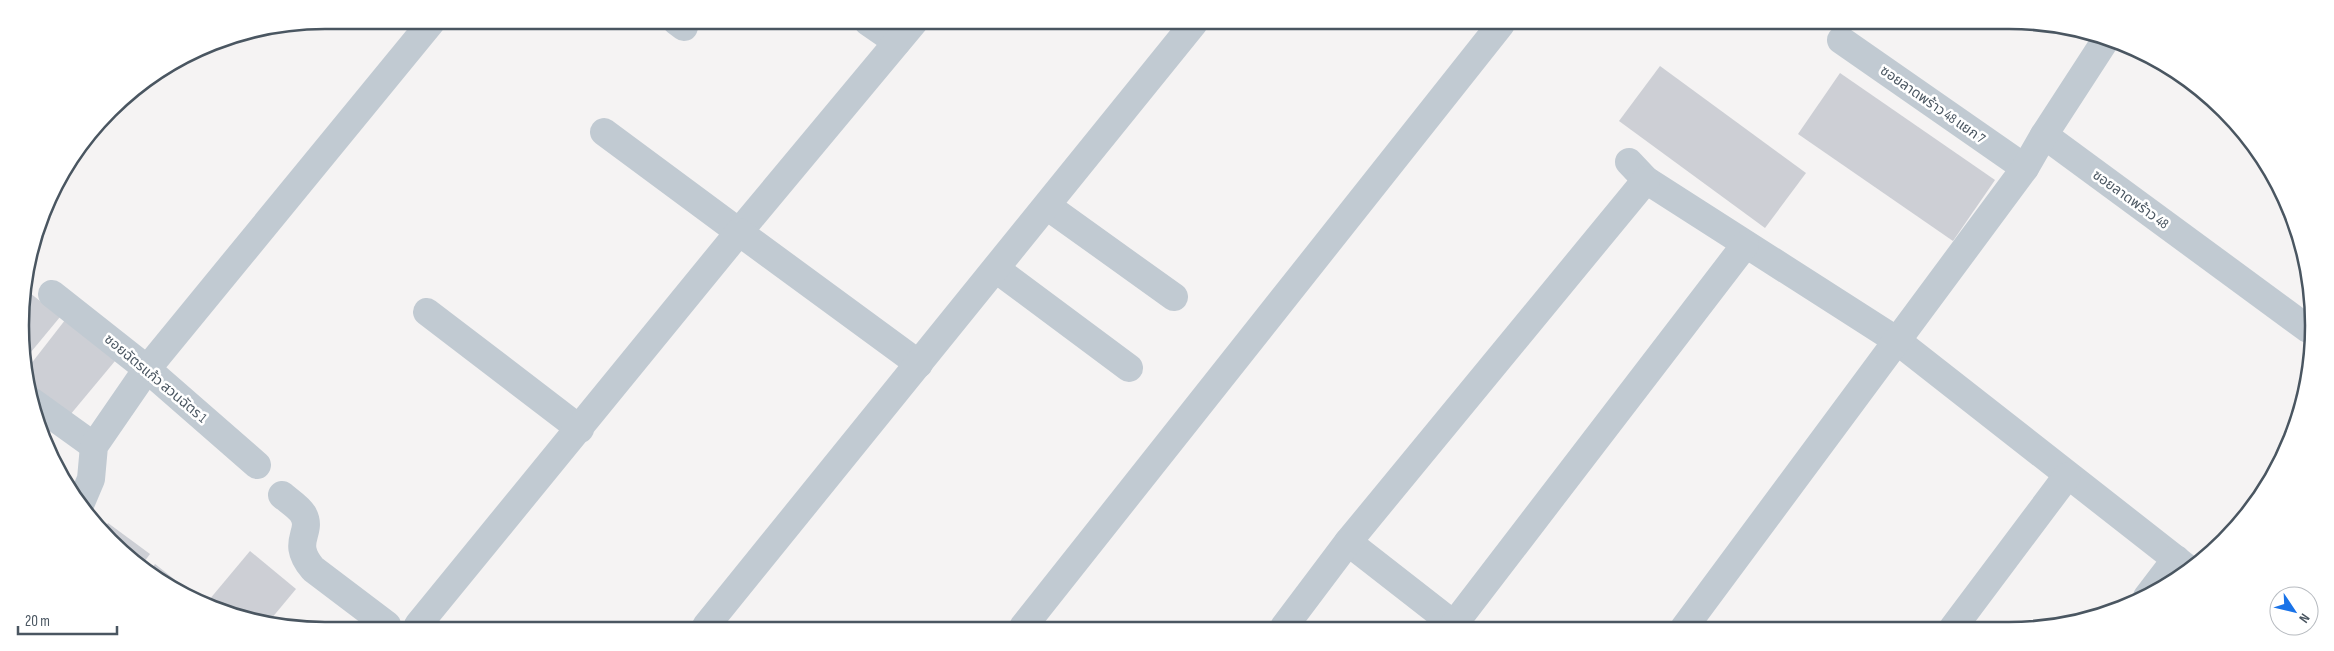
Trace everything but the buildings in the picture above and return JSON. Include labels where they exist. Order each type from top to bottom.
[{"type":"street","points":[[84,497],[91,479],[94,446],[147,369],[426,29]]},
{"type":"street","points":[[709,622],[1189,29]]},
{"type":"street","points":[[1026,622],[1497,29]]},
{"type":"street","points":[[421,622],[739,232],[906,32]]},
{"type":"street","name":"ซอยลาดพร้าว 48 แยก 7","points":[[1841,40],[2025,168]]},
{"type":"street","points":[[1688,622],[2025,168],[2102,44]]},
{"type":"street","points":[[604,132],[919,364]]},
{"type":"street","name":"ซอยลาดพร้าว 48","points":[[2044,135],[2305,327]]},
{"type":"street","points":[[1288,622],[1638,171],[1745,245],[1896,340],[2067,476],[2182,564]]},
{"type":"street","points":[[1047,206],[1174,296]]},
{"type":"street","points":[[1458,622],[1745,245]]},
{"type":"street","points":[[996,269],[1129,368]]},
{"type":"street","name":"ซอยฉัตรแก้ว สวนฉัตร 1","points":[[52,294],[147,369],[257,465]]},
{"type":"street","points":[[426,312],[580,429]]},
{"type":"street","points":[[40,408],[94,446]]},
{"type":"street","points":[[1958,622],[2067,476]]},
{"type":"street","points":[[282,496],[302,512],[306,521],[301,546],[304,559],[313,570],[383,622]]},
{"type":"street","points":[[1348,542],[1448,622]]}]
